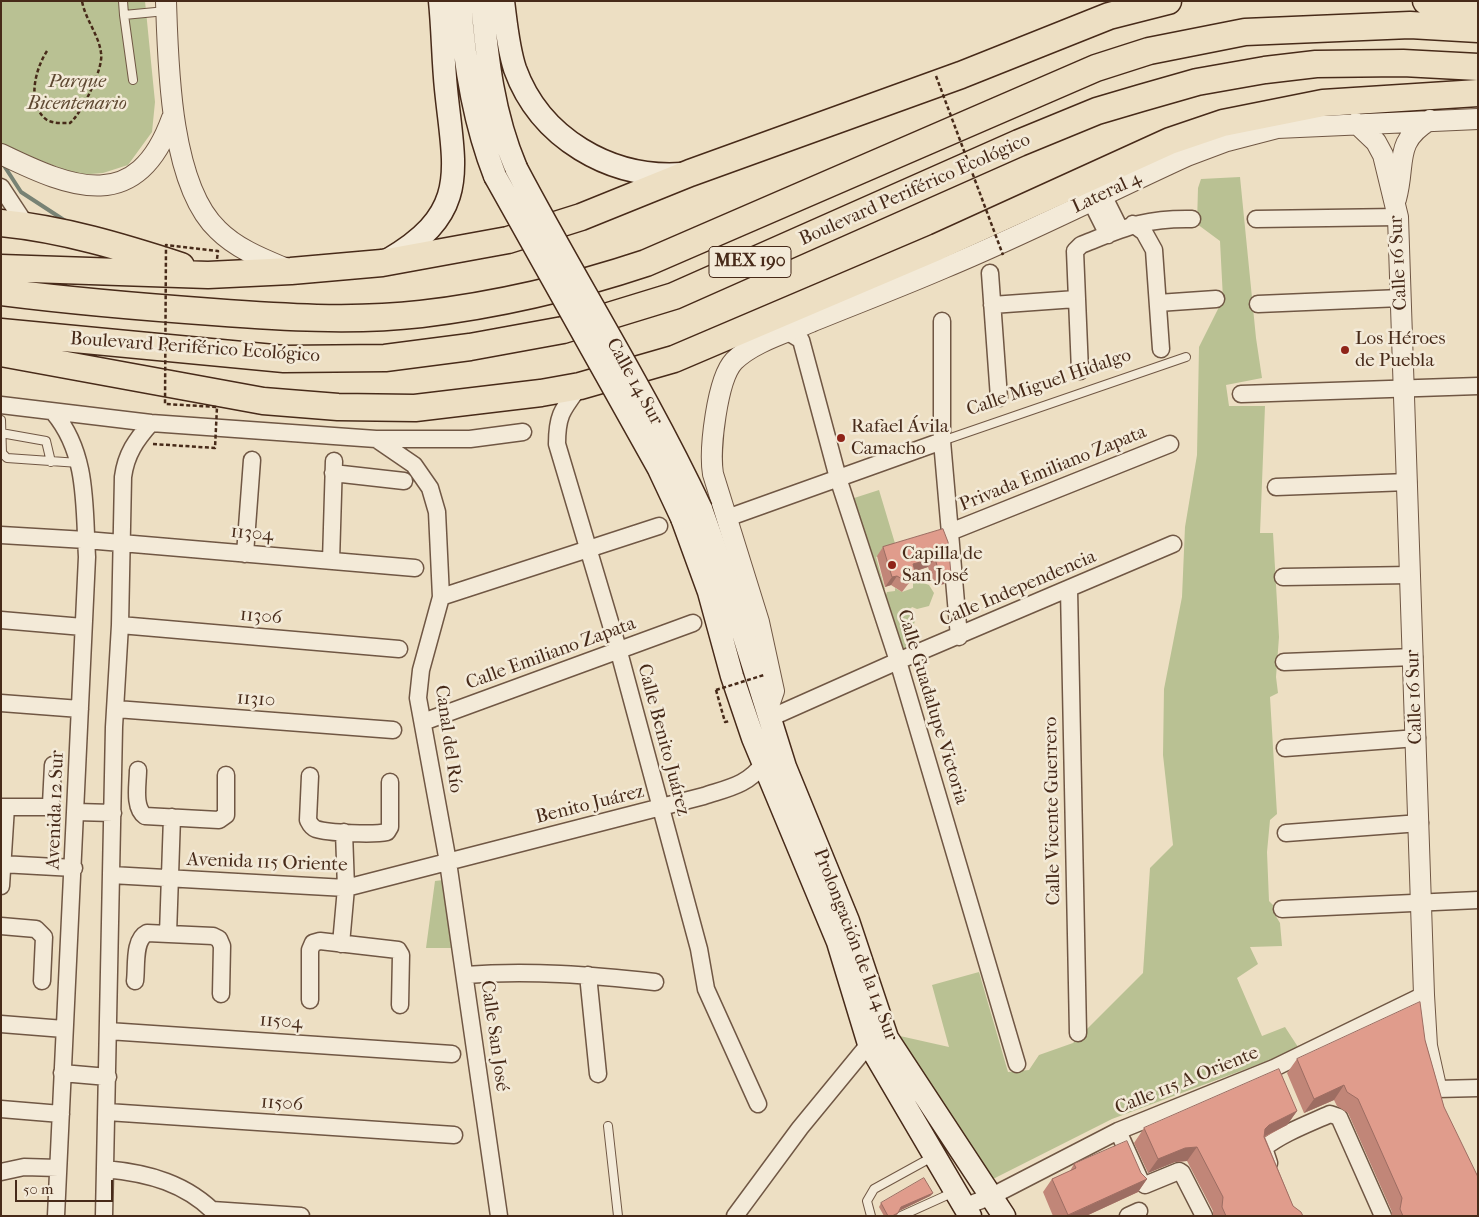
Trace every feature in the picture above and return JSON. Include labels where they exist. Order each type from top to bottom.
[{"type":"highway","points":[[1,268],[213,267],[291,271],[382,263],[508,240],[581,217],[690,174],[961,75],[1109,16],[1168,1]]},
{"type":"highway","points":[[1426,1],[1478,10]]},
{"type":"highway","name":"Boulevard Periférico Ecológico","points":[[1,292],[91,303],[271,317],[342,318],[420,314],[516,298],[612,274],[646,263],[1096,68],[1149,51],[1245,32],[1410,26],[1478,30]]},
{"type":"highway","name":"Boulevard Periférico Ecológico","points":[[1,332],[293,359],[385,358],[470,347],[563,330],[674,296],[1019,143],[1097,111],[1198,82],[1265,70],[1316,64],[1402,63],[1478,66]]},
{"type":"highway","points":[[1,352],[263,401],[338,407],[415,408],[541,393],[580,386],[674,360],[783,323],[941,258],[1170,141],[1224,123],[1323,103],[1478,93]]},
{"type":"highway","points":[[13,224],[104,241],[213,267]]},
{"type":"main road","points":[[382,263],[410,247],[434,223],[444,208],[454,181],[454,142],[446,89],[440,1]]},
{"type":"main road","name":"Calle 14 Sur","points":[[460,1],[463,55],[482,145],[494,176],[655,462],[682,518],[774,766]]},
{"type":"main road","name":"Calle 14 Sur","points":[[482,1],[493,94],[503,137],[516,168],[560,252],[678,460],[701,509],[725,576],[741,677],[768,715],[774,766]]},
{"type":"main road","points":[[503,1],[511,56],[516,71],[531,101],[555,130],[581,150],[620,168],[660,175],[690,174]]},
{"type":"main road","name":"Prolongación de la 14 Sur","points":[[774,766],[838,942],[869,1044],[964,1204]]},
{"type":"main road","name":"Prolongación de la 14 Sur","points":[[774,766],[848,921],[887,1038],[1004,1216]]},
{"type":"street","points":[[166,6],[172,118],[190,182],[205,215],[217,230],[232,242],[259,258],[291,271]]},
{"type":"street","points":[[1,154],[70,184],[102,186],[126,178],[150,159],[161,145],[172,118]]},
{"type":"street","points":[[1392,155],[1410,135],[1430,120]]},
{"type":"street","name":"Lateral 4","points":[[941,258],[1097,198],[1187,156],[1252,133],[1277,128],[1356,123],[1478,120]]},
{"type":"street","name":"Calle 16 Sur","points":[[1356,123],[1392,155],[1388,182],[1396,209],[1402,298],[1424,995],[1428,1046],[1439,1098]]},
{"type":"street","points":[[1,187],[13,224]]},
{"type":"street","points":[[1097,198],[1120,229],[1144,232],[1154,250],[1161,349]]},
{"type":"street","points":[[1256,219],[1396,209]]},
{"type":"street","points":[[1080,371],[1075,251],[1081,245],[1120,229],[1162,218],[1192,219]]},
{"type":"street","points":[[990,273],[999,398]]},
{"type":"street","points":[[1258,304],[1402,298]]},
{"type":"street","points":[[992,305],[1076,299]]},
{"type":"street","points":[[1158,303],[1216,299]]},
{"type":"street","points":[[942,321],[942,441],[959,637]]},
{"type":"street","points":[[768,715],[774,691],[759,622],[713,474],[711,443],[727,372],[733,362],[756,346],[783,323]]},
{"type":"street","name":"Calle Guadalupe Victoria","points":[[783,323],[802,340],[838,478],[898,661],[1017,1064]]},
{"type":"street","name":"Calle Benito Juárez","points":[[580,386],[562,409],[557,424],[557,444],[619,652],[699,949],[706,989],[758,1104]]},
{"type":"street","points":[[1241,394],[1478,386]]},
{"type":"street","points":[[1,405],[54,413],[151,423],[376,439],[470,439],[523,432]]},
{"type":"street","name":"Avenida 12 Sur","points":[[54,413],[66,427],[74,444],[79,463],[86,540],[74,868],[64,1029],[56,1216]]},
{"type":"street","points":[[104,1216],[113,813],[125,463],[134,442],[151,423]]},
{"type":"street","name":"Canal del Río","points":[[376,439],[414,465],[430,488],[436,512],[441,597],[419,682],[422,722],[448,862]]},
{"type":"street","name":"Calle Miguel Hidalgo","points":[[727,518],[942,441]]},
{"type":"street","name":"Privada Emiliano Zapata","points":[[950,532],[1170,444]]},
{"type":"street","points":[[246,554],[252,460]]},
{"type":"street","points":[[331,561],[333,467],[404,482]]},
{"type":"street","points":[[1276,487],[1408,482]]},
{"type":"street","points":[[441,597],[659,526]]},
{"type":"street","name":"11304","points":[[1,535],[86,540],[415,568]]},
{"type":"street","name":"Calle Independencia","points":[[768,715],[959,637],[1173,544]]},
{"type":"street","points":[[1283,577],[1411,575]]},
{"type":"street","name":"Calle Vicente Guerrero","points":[[1069,589],[1078,1033]]},
{"type":"street","points":[[1,620],[83,627]]},
{"type":"street","name":"Calle Emiliano Zapata","points":[[422,722],[619,652],[692,623]]},
{"type":"street","name":"11306","points":[[120,625],[400,649]]},
{"type":"street","points":[[1284,662],[1414,657]]},
{"type":"street","points":[[1,703],[80,709]]},
{"type":"street","name":"11310","points":[[116,709],[393,730]]},
{"type":"street","points":[[1285,748],[1417,738]]},
{"type":"street","points":[[1,886],[4,807],[48,807],[51,804],[53,765]]},
{"type":"street","name":"Benito Juárez","points":[[448,862],[660,808],[745,783],[774,766]]},
{"type":"street","points":[[138,770],[140,812],[145,816],[219,820],[224,818],[226,815],[226,775]]},
{"type":"street","points":[[310,776],[308,820],[310,826],[316,829],[344,832],[387,832],[390,827],[390,782]]},
{"type":"street","points":[[76,812],[113,813]]},
{"type":"street","points":[[168,934],[172,817]]},
{"type":"street","points":[[1286,833],[1420,823]]},
{"type":"street","points":[[341,944],[346,888],[344,832]]},
{"type":"street","name":"Avenida 115 Oriente","points":[[112,876],[346,888],[448,862]]},
{"type":"street","name":"Calle San José","points":[[448,862],[499,1216]]},
{"type":"street","points":[[2,864],[74,868]]},
{"type":"street","points":[[1282,909],[1478,900]]},
{"type":"street","points":[[1,926],[41,932],[44,937],[42,982]]},
{"type":"street","points":[[136,981],[139,942],[142,936],[147,933],[213,936],[220,939],[222,946],[221,994]]},
{"type":"street","points":[[310,1000],[310,950],[313,943],[320,941],[392,947],[398,950],[400,955],[400,1005]]},
{"type":"street","points":[[465,975],[523,973],[588,975],[656,982]]},
{"type":"street","points":[[588,975],[598,1074]]},
{"type":"street","name":"Calle 115 A Oriente","points":[[964,1204],[992,1196],[1118,1130],[1274,1068],[1424,995]]},
{"type":"street","points":[[1,1024],[64,1029]]},
{"type":"street","name":"11504","points":[[108,1031],[452,1054]]},
{"type":"street","points":[[735,1216],[800,1128],[869,1044]]},
{"type":"street","points":[[1274,1068],[1280,1083]]},
{"type":"street","points":[[62,1072],[108,1077]]},
{"type":"street","points":[[1439,1098],[1478,1088]]},
{"type":"street","points":[[1,1109],[61,1114]]},
{"type":"street","name":"11506","points":[[107,1112],[454,1135]]},
{"type":"street","points":[[1277,1181],[1264,1148],[1296,1121],[1330,1114],[1339,1117],[1383,1216]]},
{"type":"street","points":[[1118,1130],[1141,1182],[1145,1184],[1179,1171],[1182,1173],[1204,1216]]},
{"type":"street","points":[[1,1172],[24,1167],[58,1168]]},
{"type":"street","points":[[105,1169],[139,1172],[166,1180],[186,1190],[215,1213],[301,1216]]},
{"type":"lane","points":[[124,1],[124,15],[133,80]]},
{"type":"lane","points":[[124,15],[166,6]]},
{"type":"lane","name":"Calle Miguel Hidalgo","points":[[942,441],[1186,357]]},
{"type":"lane","points":[[1,420],[2,453],[7,458],[79,463]]},
{"type":"lane","points":[[1,433],[46,441],[51,462]]},
{"type":"lane","points":[[608,1126],[618,1216]]},
{"type":"lane","points":[[871,1216],[867,1201],[874,1189],[936,1155]]},
{"type":"lane","points":[[901,1216],[964,1204]]},
{"type":"path","points":[[47,51],[40,62],[36,74],[35,91],[38,106],[46,119],[53,122],[70,123],[79,116],[101,58],[82,1]]},
{"type":"path","points":[[936,76],[1003,255]]},
{"type":"path","points":[[153,444],[215,448],[217,407],[165,404],[166,245],[218,251],[213,267]]},
{"type":"path","points":[[725,722],[741,677]]},
{"type":"green space","name":"Parque Bicentenario","points":[[1,1],[145,1],[155,102],[152,132],[128,165],[103,173],[78,175],[1,145]]},
{"type":"green space","points":[[1240,177],[1256,338],[1262,378],[1226,385],[1229,406],[1265,406],[1260,533],[1273,533],[1279,637],[1276,677],[1278,693],[1270,697],[1277,814],[1270,820],[1267,852],[1269,901],[1274,906],[1274,913],[1280,923],[1282,946],[1250,947],[1258,964],[1237,978],[1262,1036],[1285,1027],[1298,1047],[1270,1060],[1112,1119],[991,1180],[921,1074],[900,1036],[949,1047],[932,985],[979,972],[1008,1072],[1029,1070],[1039,1055],[1073,1043],[1143,973],[1150,868],[1173,845],[1163,755],[1164,689],[1182,597],[1185,527],[1197,455],[1199,347],[1223,299],[1220,241],[1197,224],[1198,188],[1201,179]]},
{"type":"green space","points":[[879,490],[897,550],[876,557],[885,589],[881,590],[848,500]]},
{"type":"green space","points":[[918,581],[929,585],[934,593],[929,606],[917,609],[912,607],[908,612],[913,611],[916,619],[907,649],[900,655],[885,597],[887,592],[895,591],[895,588],[902,592],[913,588],[913,583]]},
{"type":"green space","points":[[443,880],[451,948],[426,948],[435,881]]},
{"type":"building","points":[[943,529],[948,542],[951,574],[940,577],[935,558],[913,564],[915,571],[909,583],[897,576],[892,577],[883,547]]},
{"type":"building","points":[[1420,1002],[1425,1040],[1444,1107],[1478,1177],[1478,1216],[1403,1216],[1400,1209],[1402,1198],[1358,1099],[1347,1092],[1344,1085],[1314,1099],[1297,1059]]},
{"type":"building","points":[[1279,1069],[1297,1111],[1269,1125],[1265,1129],[1264,1137],[1293,1206],[1303,1216],[1226,1216],[1222,1207],[1223,1197],[1197,1147],[1185,1148],[1158,1159],[1144,1128]]},
{"type":"building","points":[[1127,1141],[1141,1173],[1147,1179],[1068,1215],[1052,1179],[1076,1168],[1074,1164]]},
{"type":"building","points":[[924,1178],[933,1193],[901,1207],[898,1213],[888,1216],[881,1203]]},
{"type":"waterway","points":[[3,164],[21,192],[67,222]]},
{"type":"place","name":"Los Héroes de Puebla","points":[[1345,350]]},
{"type":"place","name":"Rafael Ávila Camacho","points":[[841,438]]},
{"type":"place","name":"Capilla de San José","points":[[892,565]]}]
